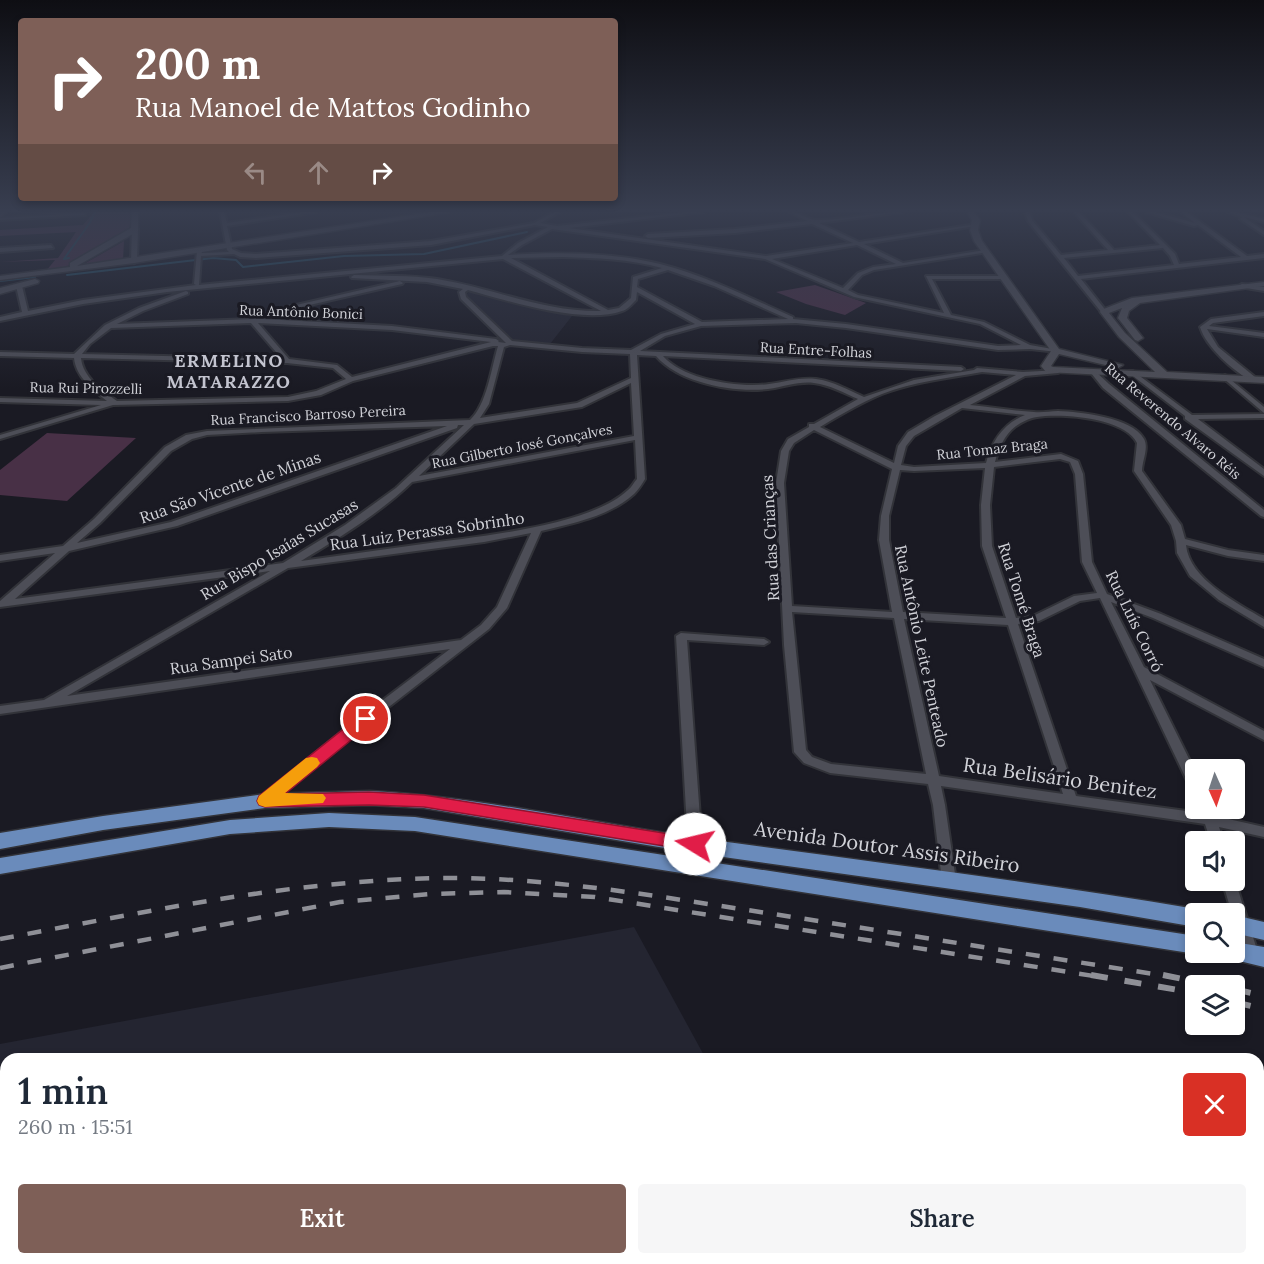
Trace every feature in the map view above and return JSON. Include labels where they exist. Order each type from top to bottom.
[{"type":"main road","name":"Avenida Doutor Assis Ribeiro","points":[[0,841],[104,823],[265,801],[369,798],[424,801],[695,844],[1080,898],[1185,916]]},
{"type":"main road","points":[[0,866],[230,826],[329,820],[415,824],[1185,943]]},
{"type":"main road","points":[[1245,926],[1264,931]]},
{"type":"street","points":[[0,278],[67,271]]},
{"type":"street","points":[[199,271],[200,286]]},
{"type":"street","points":[[0,319],[85,301],[200,286],[366,271]]},
{"type":"street","points":[[530,271],[609,313]]},
{"type":"street","points":[[317,276],[416,280],[467,288],[572,313],[609,313],[629,307],[634,299],[635,278],[659,271]]},
{"type":"street","points":[[678,271],[796,321]]},
{"type":"street","points":[[796,271],[868,299],[990,326],[1030,347]]},
{"type":"street","points":[[843,291],[860,274],[872,271]]},
{"type":"street","points":[[954,271],[957,276]]},
{"type":"street","points":[[999,271],[1056,351]]},
{"type":"street","points":[[1071,271],[1105,308],[1122,335],[1162,374]]},
{"type":"street","points":[[1077,278],[1135,271]]},
{"type":"street","points":[[0,291],[60,272]]},
{"type":"street","points":[[950,316],[927,279],[931,276],[1004,277]]},
{"type":"street","points":[[287,361],[253,321],[281,310],[416,280]]},
{"type":"street","points":[[1105,308],[1138,301],[1264,284]]},
{"type":"street","points":[[19,286],[25,313]]},
{"type":"street","points":[[0,437],[92,412],[115,403],[87,378],[79,366],[77,355],[107,326],[200,286]]},
{"type":"street","points":[[1242,286],[1264,289]]},
{"type":"street","points":[[351,379],[501,343],[463,298],[462,292],[467,288]]},
{"type":"street","points":[[635,288],[701,324]]},
{"type":"street","points":[[1138,301],[1125,310],[1122,318],[1128,327],[1175,374]]},
{"type":"street","points":[[1105,308],[1125,310]]},
{"type":"street","points":[[1203,327],[1211,321],[1264,314]]},
{"type":"street","name":"Rua Antônio Bonici","points":[[107,326],[253,321],[367,326],[501,343],[633,352]]},
{"type":"street","points":[[633,352],[663,336],[701,324],[796,321],[999,348],[1030,347],[1150,373]]},
{"type":"street","points":[[1203,327],[1264,335]]},
{"type":"street","points":[[1203,327],[1212,344],[1252,379]]},
{"type":"street","name":"Rua Bispo Isaías Sucasas","points":[[47,703],[348,527],[410,480],[485,404],[501,343]]},
{"type":"street","points":[[1056,351],[1041,367],[1058,371],[1131,372],[1264,380]]},
{"type":"street","name":"Rua Entre-Folhas","points":[[633,352],[1023,374]]},
{"type":"street","name":"Rua Luiz Perassa Sobrinho","points":[[2,604],[484,539],[537,530],[598,511],[624,499],[638,486],[642,473],[633,352]]},
{"type":"street","name":"Rua Rui Pirozzelli","points":[[0,354],[287,361],[336,366],[351,379],[318,393],[288,399],[115,403],[0,400]]},
{"type":"street","points":[[657,354],[670,366],[716,382],[751,388],[819,381],[862,399]]},
{"type":"street","points":[[1093,372],[1113,369],[1105,362]]},
{"type":"street","name":"Rua Entre-Folhas","points":[[998,371],[1041,367]]},
{"type":"street","name":"Rua Antônio Leite Penteado","points":[[949,881],[934,780],[884,540],[885,516],[895,466],[902,446],[911,434],[1023,374],[1041,367]]},
{"type":"street","name":"Rua das Crianças","points":[[815,763],[803,756],[798,746],[780,474],[787,446],[799,434],[862,399],[914,382],[984,370]]},
{"type":"street","points":[[1023,374],[1058,371]]},
{"type":"street","name":"Rua Reverendo Alvaro Réis","points":[[1093,372],[1106,386],[1264,514]]},
{"type":"street","points":[[1131,372],[1264,473]]},
{"type":"street","points":[[1225,377],[1264,413]]},
{"type":"street","name":"Rua Francisco Barroso Pereira","points":[[2,604],[97,521],[168,449],[189,437],[207,433],[262,430],[468,422],[579,405],[634,379]]},
{"type":"street","points":[[961,406],[1036,415]]},
{"type":"street","points":[[1188,417],[1264,413]]},
{"type":"street","name":"Rua Tomé Braga","points":[[1071,799],[987,546],[986,516],[991,465],[995,447],[1007,429],[1017,422],[1036,415],[1066,414],[1095,418],[1118,425],[1137,436],[1141,443],[1138,471],[1176,525],[1182,553],[1193,573],[1223,598],[1264,624]]},
{"type":"street","name":"Rua São Vicente de Minas","points":[[0,558],[64,549],[174,524],[468,422]]},
{"type":"street","name":"Rua Tomaz Braga","points":[[812,426],[895,466],[921,469],[991,465],[1052,456],[1068,457],[1074,461]]},
{"type":"street","name":"Rua Gilberto José Gonçalves","points":[[410,480],[639,437]]},
{"type":"street","name":"Rua Luís Corró","points":[[1074,461],[1079,474],[1086,555],[1102,595],[1185,764]]},
{"type":"street","points":[[265,801],[350,731],[485,627],[502,608],[537,530]]},
{"type":"street","points":[[1181,541],[1228,553],[1264,558]]},
{"type":"street","points":[[789,609],[1013,622],[1035,619],[1078,598],[1102,595],[1157,616],[1264,663]]},
{"type":"street","points":[[695,844],[681,636],[764,642]]},
{"type":"street","name":"Rua Sampei Sato","points":[[0,710],[466,643]]},
{"type":"street","points":[[1140,670],[1264,736]]},
{"type":"street","name":"Rua Belisário Benitez","points":[[815,763],[830,768],[1185,811]]},
{"type":"street","name":"Rua Belisário Benitez","points":[[1224,819],[1264,832]]},
{"type":"shaded area","points":[[815,285],[866,303],[845,315],[806,304],[776,292]]},
{"type":"shaded area","points":[[473,291],[572,316],[550,344],[512,340],[467,297],[468,293]]},
{"type":"shaded area","points":[[47,433],[136,438],[67,501],[0,495],[0,470]]},
{"type":"shaded area","points":[[634,927],[703,1053],[0,1053],[0,1044]]},
{"type":"waterway","points":[[67,275],[101,271]]},
{"type":"waterway","points":[[0,281],[35,277]]},
{"type":"railway","points":[[0,939],[164,908],[275,891],[386,880],[483,879],[565,884],[646,895],[1173,977]]},
{"type":"railway","points":[[0,968],[340,902],[429,894],[504,892],[595,897],[1100,977]]},
{"type":"railway","points":[[1091,975],[1185,991]]},
{"type":"railway","points":[[1163,975],[1173,977]]},
{"type":"railway","points":[[1173,977],[1185,979]]},
{"type":"railway","points":[[1245,992],[1264,996]]},
{"type":"railway","points":[[1245,1005],[1264,1009]]},
{"type":"slow traffic","points":[[312,763],[265,801],[317,798]]},
{"type":"district","name":"ERMELINO MATARAZZO","points":[[229,371]]},
{"type":"route","points":[[366,719],[265,801],[369,798],[424,801],[695,844]]}]
